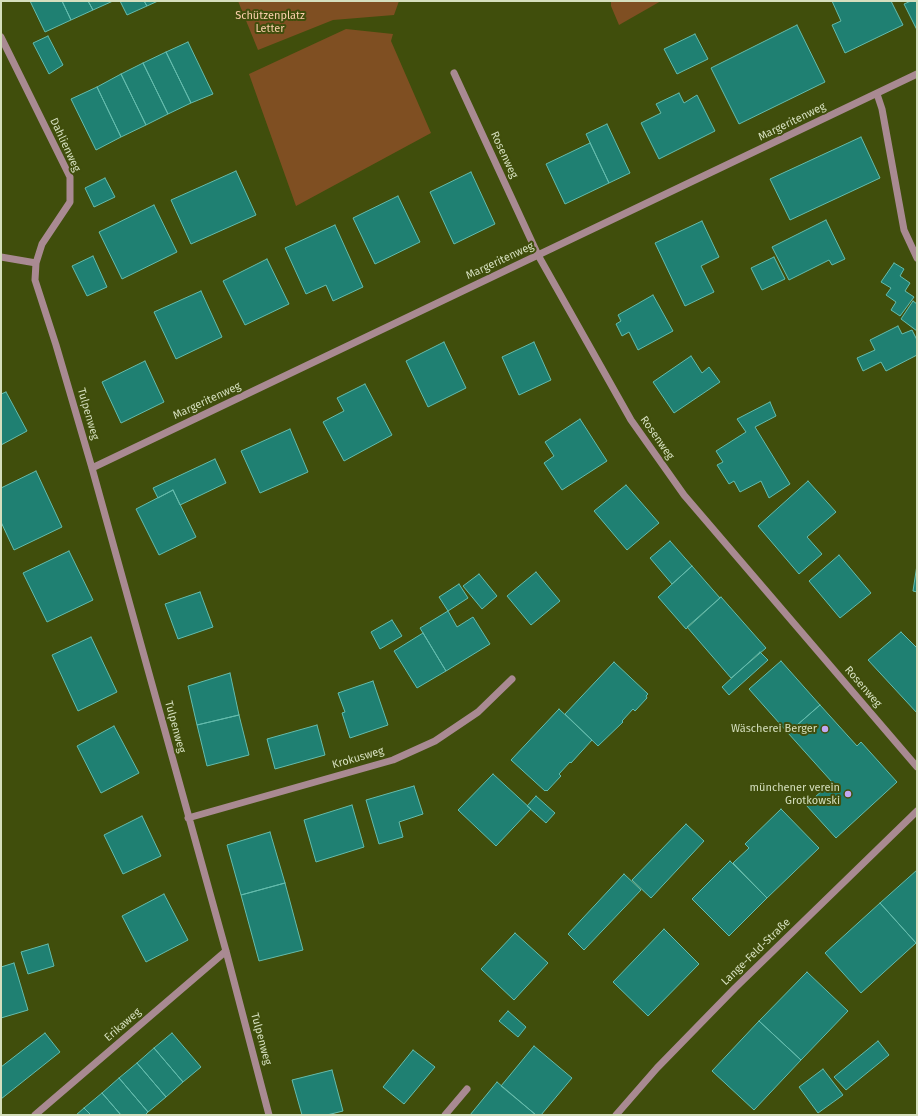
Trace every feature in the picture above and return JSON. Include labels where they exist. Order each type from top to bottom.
[{"type":"street","name":"Dahlienweg","points":[[1,37],[70,177],[70,202],[42,244],[36,262],[35,280],[56,345]]},
{"type":"street","name":"Rosenweg","points":[[454,73],[538,255],[631,420],[684,496],[917,767]]},
{"type":"street","name":"Margeritenweg","points":[[92,468],[917,74]]},
{"type":"street","points":[[877,94],[882,109],[904,230],[917,258]]},
{"type":"street","points":[[1,257],[36,262]]},
{"type":"street","name":"Tulpenweg","points":[[56,345],[92,468],[226,951],[269,1115]]},
{"type":"street","name":"Krokusweg","points":[[188,818],[393,760],[436,741],[478,712],[512,678]]},
{"type":"street","name":"Lange-Feld-Straße","points":[[616,1115],[657,1068],[735,988],[917,811]]},
{"type":"street","name":"Erikaweg","points":[[35,1115],[226,951]]},
{"type":"street","points":[[445,1115],[467,1089]]},
{"type":"green space","name":"Schützenplatz Letter","points":[[238,1],[399,1],[394,15],[333,20],[258,50]]},
{"type":"green space","points":[[611,1],[661,1],[619,25],[611,6]]},
{"type":"green space","points":[[346,29],[393,34],[391,41],[431,133],[296,206],[249,74]]},
{"type":"building","points":[[30,1],[62,1],[71,20],[45,32]]},
{"type":"building","points":[[62,1],[88,1],[93,10],[71,20]]},
{"type":"building","points":[[88,1],[113,1],[93,10]]},
{"type":"building","points":[[120,1],[144,1],[147,6],[127,15]]},
{"type":"building","points":[[144,1],[158,1],[147,6]]},
{"type":"building","points":[[832,1],[891,1],[903,25],[845,53],[832,25],[841,21]]},
{"type":"building","points":[[911,1],[917,1],[917,30],[904,4]]},
{"type":"building","points":[[797,25],[825,82],[739,124],[711,68]]},
{"type":"building","points":[[695,34],[708,59],[677,74],[664,49]]},
{"type":"building","points":[[48,36],[63,65],[49,74],[33,43]]},
{"type":"building","points":[[188,42],[213,94],[191,103],[166,52]]},
{"type":"building","points":[[166,52],[191,103],[168,114],[143,63]]},
{"type":"building","points":[[143,63],[168,114],[146,125],[121,74]]},
{"type":"building","points":[[121,74],[146,125],[121,137],[97,87]]},
{"type":"building","points":[[97,87],[121,137],[96,150],[71,99]]},
{"type":"building","points":[[679,93],[684,103],[697,95],[715,131],[659,159],[641,123],[661,113],[656,104]]},
{"type":"building","points":[[607,124],[630,173],[609,183],[586,134]]},
{"type":"building","points":[[861,137],[880,178],[790,220],[770,179]]},
{"type":"building","points":[[590,143],[609,183],[565,204],[546,164]]},
{"type":"building","points":[[236,171],[256,215],[191,244],[171,200]]},
{"type":"building","points":[[471,172],[495,224],[454,244],[430,192]]},
{"type":"building","points":[[105,178],[115,197],[94,207],[85,188]]},
{"type":"building","points":[[398,196],[420,242],[375,264],[353,218]]},
{"type":"building","points":[[154,205],[177,252],[122,279],[99,232]]},
{"type":"building","points":[[826,220],[845,259],[832,265],[829,260],[789,280],[772,247]]},
{"type":"building","points":[[702,221],[719,257],[701,266],[714,292],[685,306],[655,243]]},
{"type":"building","points":[[335,225],[363,287],[333,301],[326,285],[306,294],[285,248]]},
{"type":"building","points":[[93,256],[107,287],[87,296],[72,266]]},
{"type":"building","points":[[774,257],[785,279],[762,290],[751,268]]},
{"type":"building","points":[[267,259],[289,304],[245,325],[223,281]]},
{"type":"building","points":[[894,263],[904,269],[900,276],[910,283],[905,291],[914,297],[900,316],[891,310],[896,302],[886,295],[891,288],[881,282]]},
{"type":"building","points":[[201,291],[222,337],[176,359],[154,312]]},
{"type":"building","points":[[653,295],[673,331],[638,350],[629,332],[622,336],[616,324],[621,321],[618,315]]},
{"type":"building","points":[[913,301],[917,304],[917,331],[901,319]]},
{"type":"building","points":[[898,326],[902,334],[912,330],[917,340],[917,355],[886,371],[881,362],[863,371],[857,358],[875,350],[870,340]]},
{"type":"building","points":[[444,342],[466,388],[428,407],[406,361]]},
{"type":"building","points":[[534,342],[551,380],[519,395],[502,357]]},
{"type":"building","points":[[691,356],[702,373],[709,367],[720,382],[674,413],[653,382]]},
{"type":"building","points":[[145,361],[164,402],[121,423],[102,382]]},
{"type":"building","points":[[365,384],[392,435],[344,461],[323,422],[344,411],[337,398]]},
{"type":"building","points":[[6,392],[27,431],[1,445],[1,394]]},
{"type":"building","points":[[770,402],[776,416],[755,427],[790,484],[769,498],[761,481],[740,492],[734,481],[729,484],[717,465],[723,462],[716,451],[746,432],[737,419]]},
{"type":"building","points":[[580,419],[607,461],[562,490],[544,463],[554,456],[545,442]]},
{"type":"building","points":[[290,429],[308,472],[260,493],[241,451]]},
{"type":"building","points":[[215,459],[226,483],[180,505],[173,490],[158,498],[153,488]]},
{"type":"building","points":[[36,471],[62,527],[14,550],[1,522],[1,488]]},
{"type":"building","points":[[808,481],[836,512],[807,537],[822,554],[799,574],[758,526]]},
{"type":"building","points":[[626,485],[659,523],[627,550],[594,511]]},
{"type":"building","points":[[173,490],[196,537],[159,555],[136,509]]},
{"type":"building","points":[[670,541],[692,566],[672,584],[650,558]]},
{"type":"building","points":[[69,551],[93,600],[47,622],[23,573]]},
{"type":"building","points":[[839,555],[871,593],[840,618],[809,581]]},
{"type":"building","points":[[917,565],[917,592],[913,591]]},
{"type":"building","points":[[692,566],[720,598],[686,629],[658,597]]},
{"type":"building","points":[[536,572],[560,601],[531,625],[507,596]]},
{"type":"building","points":[[479,574],[497,596],[482,609],[463,586]]},
{"type":"building","points":[[459,584],[468,598],[448,611],[439,597]]},
{"type":"building","points":[[200,592],[213,627],[178,639],[165,604]]},
{"type":"building","points":[[721,597],[766,648],[731,678],[687,627]]},
{"type":"building","points":[[448,611],[457,627],[473,617],[490,644],[446,671],[420,628]]},
{"type":"building","points":[[392,620],[402,636],[380,649],[371,632]]},
{"type":"building","points":[[901,632],[917,648],[917,713],[868,660]]},
{"type":"building","points":[[423,633],[446,671],[417,688],[394,651]]},
{"type":"building","points":[[91,637],[117,692],[78,711],[52,655]]},
{"type":"building","points":[[760,652],[768,660],[729,695],[722,687]]},
{"type":"building","points":[[781,661],[820,705],[788,733],[749,689]]},
{"type":"building","points":[[614,662],[648,694],[646,696],[647,698],[635,711],[633,709],[622,721],[623,722],[598,746],[565,714]]},
{"type":"building","points":[[230,673],[239,715],[197,725],[188,686]]},
{"type":"building","points":[[373,681],[388,725],[350,738],[342,713],[345,712],[338,693]]},
{"type":"building","points":[[820,705],[857,746],[861,742],[897,782],[836,838],[806,805],[832,782],[788,733]]},
{"type":"building","points":[[559,709],[592,740],[559,774],[561,776],[547,791],[545,791],[511,760]]},
{"type":"building","points":[[239,715],[249,755],[207,766],[197,725]]},
{"type":"building","points":[[317,725],[325,755],[275,769],[267,739]]},
{"type":"building","points":[[114,726],[139,773],[101,793],[77,746]]},
{"type":"building","points":[[493,774],[531,809],[496,846],[458,810]]},
{"type":"building","points":[[414,786],[423,814],[399,822],[403,837],[379,844],[366,800]]},
{"type":"building","points":[[536,796],[555,813],[546,823],[527,806]]},
{"type":"building","points":[[352,805],[364,847],[316,862],[304,820]]},
{"type":"building","points":[[781,809],[819,848],[767,898],[733,863],[749,848],[745,844]]},
{"type":"building","points":[[142,816],[161,856],[123,874],[104,835]]},
{"type":"building","points":[[686,824],[704,841],[651,898],[632,880]]},
{"type":"building","points":[[270,832],[285,883],[241,895],[227,845]]},
{"type":"building","points":[[730,861],[767,898],[729,936],[692,899]]},
{"type":"building","points":[[917,870],[917,942],[916,943],[880,903]]},
{"type":"building","points":[[624,874],[641,890],[584,950],[568,934]]},
{"type":"building","points":[[285,883],[303,950],[259,961],[241,895]]},
{"type":"building","points":[[164,894],[188,940],[146,962],[122,916]]},
{"type":"building","points":[[880,903],[916,943],[861,993],[825,953]]},
{"type":"building","points":[[664,929],[699,964],[648,1016],[613,982]]},
{"type":"building","points":[[515,933],[548,963],[514,1000],[481,969]]},
{"type":"building","points":[[48,944],[54,966],[28,974],[21,952]]},
{"type":"building","points":[[14,963],[28,1010],[1,1018],[1,967]]},
{"type":"building","points":[[807,972],[848,1011],[801,1060],[759,1021]]},
{"type":"building","points":[[508,1011],[526,1027],[518,1037],[499,1021]]},
{"type":"building","points":[[759,1021],[801,1060],[754,1110],[712,1071]]},
{"type":"building","points":[[45,1033],[60,1052],[1,1099],[1,1067]]},
{"type":"building","points":[[172,1033],[201,1067],[183,1082],[154,1048]]},
{"type":"building","points":[[878,1041],[889,1055],[846,1090],[834,1077]]},
{"type":"building","points":[[534,1046],[572,1078],[541,1115],[536,1115],[501,1086]]},
{"type":"building","points":[[154,1048],[183,1082],[166,1097],[137,1063]]},
{"type":"building","points":[[413,1050],[435,1067],[404,1104],[383,1087]]},
{"type":"building","points":[[137,1063],[166,1097],[148,1112],[119,1078]]},
{"type":"building","points":[[823,1069],[843,1095],[818,1113],[799,1087]]},
{"type":"building","points":[[332,1070],[343,1111],[327,1115],[302,1115],[292,1080]]},
{"type":"building","points":[[119,1078],[148,1112],[145,1115],[121,1115],[102,1093]]},
{"type":"building","points":[[497,1082],[536,1115],[470,1115]]},
{"type":"building","points":[[102,1093],[121,1115],[91,1115],[84,1108]]},
{"type":"building","points":[[84,1108],[91,1115],[76,1115]]},
{"type":"place","name":"Wäscherei Berger","points":[[825,729]]},
{"type":"place","name":"münchener verein Grotkowski","points":[[848,794]]}]
